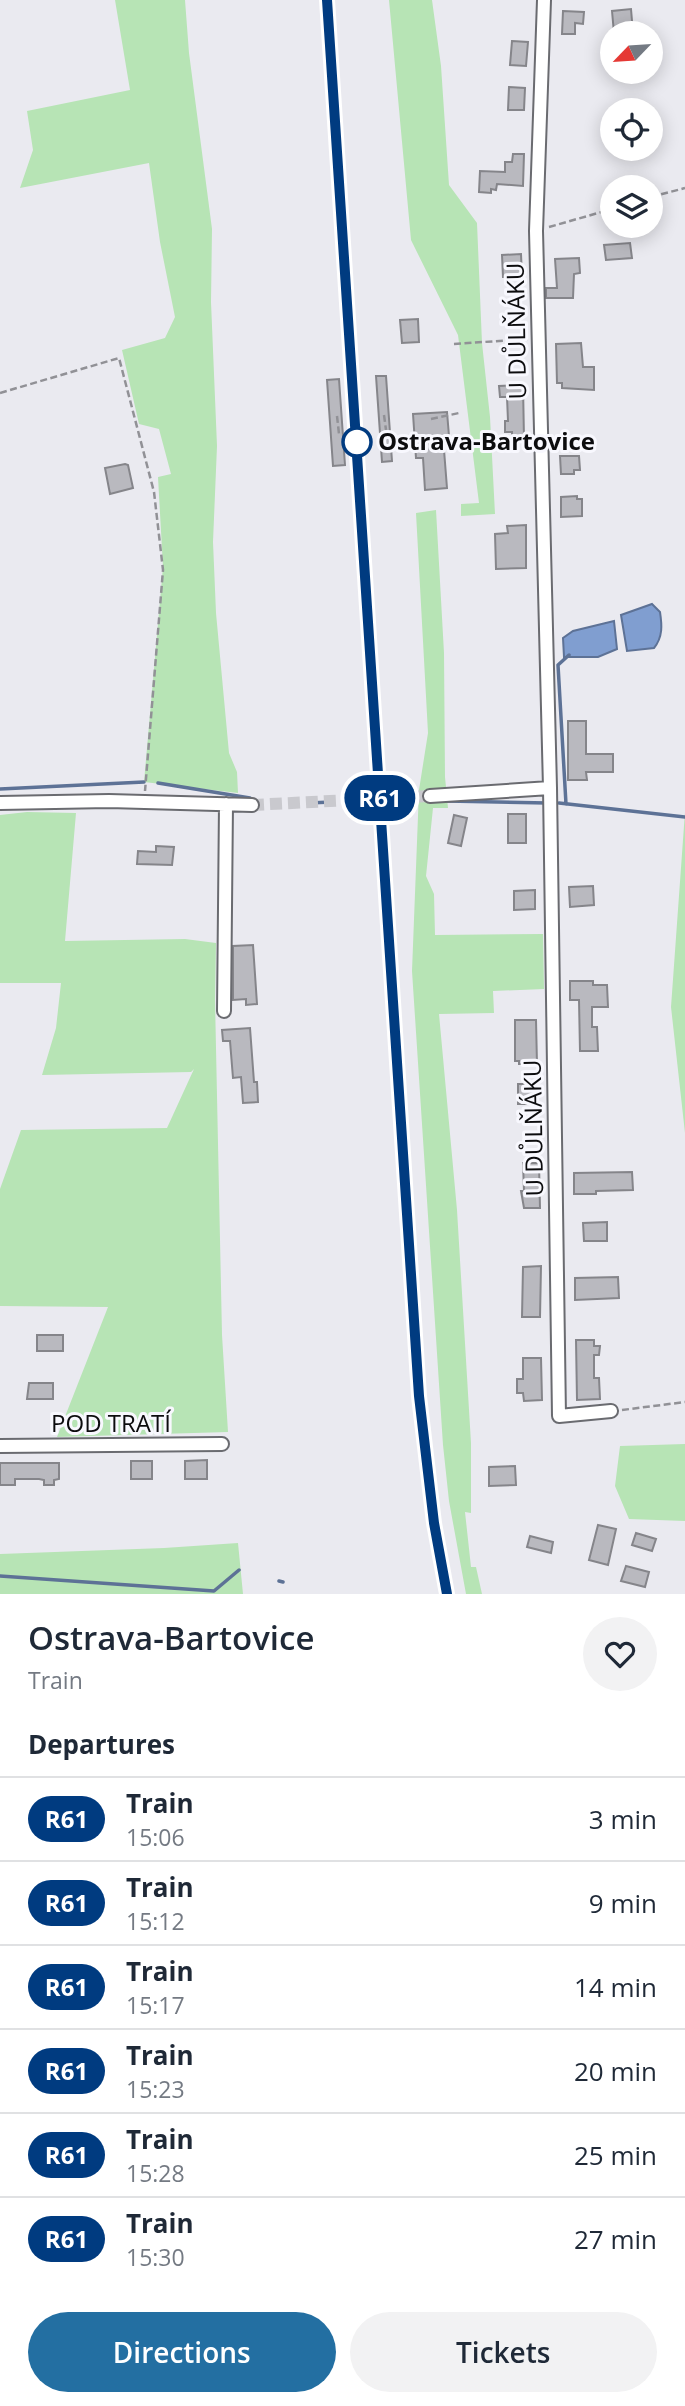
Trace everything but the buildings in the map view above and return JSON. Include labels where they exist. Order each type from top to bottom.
[{"type":"street","name":"U DŮLŇÁKU","points":[[544,0],[536,231],[550,788],[559,1416],[611,1411]]},
{"type":"street","points":[[430,796],[550,788]]},
{"type":"street","points":[[0,803],[144,802],[252,805]]},
{"type":"street","points":[[224,1012],[226,804]]},
{"type":"street","name":"POD TRATÍ","points":[[0,1446],[222,1444]]},
{"type":"path","points":[[663,194],[685,188]]},
{"type":"path","points":[[536,231],[600,212]]},
{"type":"path","points":[[454,344],[538,338]]},
{"type":"path","points":[[0,393],[119,358],[154,492],[163,570],[144,802]]},
{"type":"path","points":[[431,419],[459,414]]},
{"type":"path","points":[[384,415],[386,430]]},
{"type":"path","points":[[337,416],[339,434]]},
{"type":"path","points":[[611,1411],[685,1402]]},
{"type":"green space","points":[[115,0],[185,0],[189,53],[212,229],[211,302],[217,446],[213,542],[216,613],[229,753],[237,772],[238,793],[144,782],[163,567],[158,477],[171,474],[159,429],[139,424],[122,350],[165,338],[175,317],[160,242],[149,163],[20,188],[33,150],[27,111],[130,90]]},
{"type":"green space","points":[[389,0],[432,0],[441,66],[449,185],[477,223],[482,343],[490,417],[495,514],[461,516],[461,504],[479,503],[458,335],[411,240]]},
{"type":"green space","points":[[436,510],[444,653],[445,777],[448,808],[433,808],[426,876],[434,894],[435,935],[543,934],[544,989],[493,991],[494,1013],[439,1014],[457,1210],[471,1443],[471,1513],[465,1512],[471,1567],[476,1567],[482,1594],[466,1594],[449,1501],[412,971],[419,790],[428,733],[416,513]]},
{"type":"green space","points":[[27,812],[76,813],[65,941],[185,939],[216,943],[222,1335],[228,1432],[57,1437],[108,1307],[0,1306],[0,1189],[21,1130],[167,1128],[194,1069],[191,1072],[42,1075],[56,1028],[61,983],[0,983],[0,815]]},
{"type":"green space","points":[[685,812],[685,1133],[671,1007]]},
{"type":"green space","points":[[685,1444],[685,1521],[629,1519],[615,1486],[620,1446]]},
{"type":"green space","points":[[238,1543],[243,1594],[0,1594],[0,1554]]},
{"type":"water","points":[[652,604],[661,617],[657,644],[654,648],[627,651],[621,615]]},
{"type":"water","points":[[614,621],[617,649],[598,657],[564,657],[563,638],[573,631]]},
{"type":"waterway","points":[[566,804],[558,665],[569,655]]},
{"type":"waterway","points":[[0,789],[144,782]]},
{"type":"waterway","points":[[158,783],[250,798]]},
{"type":"waterway","points":[[418,800],[429,800]]},
{"type":"waterway","points":[[447,801],[547,803]]},
{"type":"waterway","points":[[308,803],[332,802]]},
{"type":"waterway","points":[[559,803],[685,817]]},
{"type":"waterway","points":[[0,1576],[214,1591],[239,1570]]},
{"type":"waterway","points":[[279,1581],[283,1582]]},
{"type":"tunnel","points":[[252,805],[430,796]]},
{"type":"railway","points":[[327,0],[419,1396],[434,1523],[447,1594]]},
{"type":"train","name":"R61","points":[[327,0],[419,1396],[434,1523],[447,1594]]},
{"type":"place","name":"Ostrava-Bartovice","points":[[357,442]]}]
